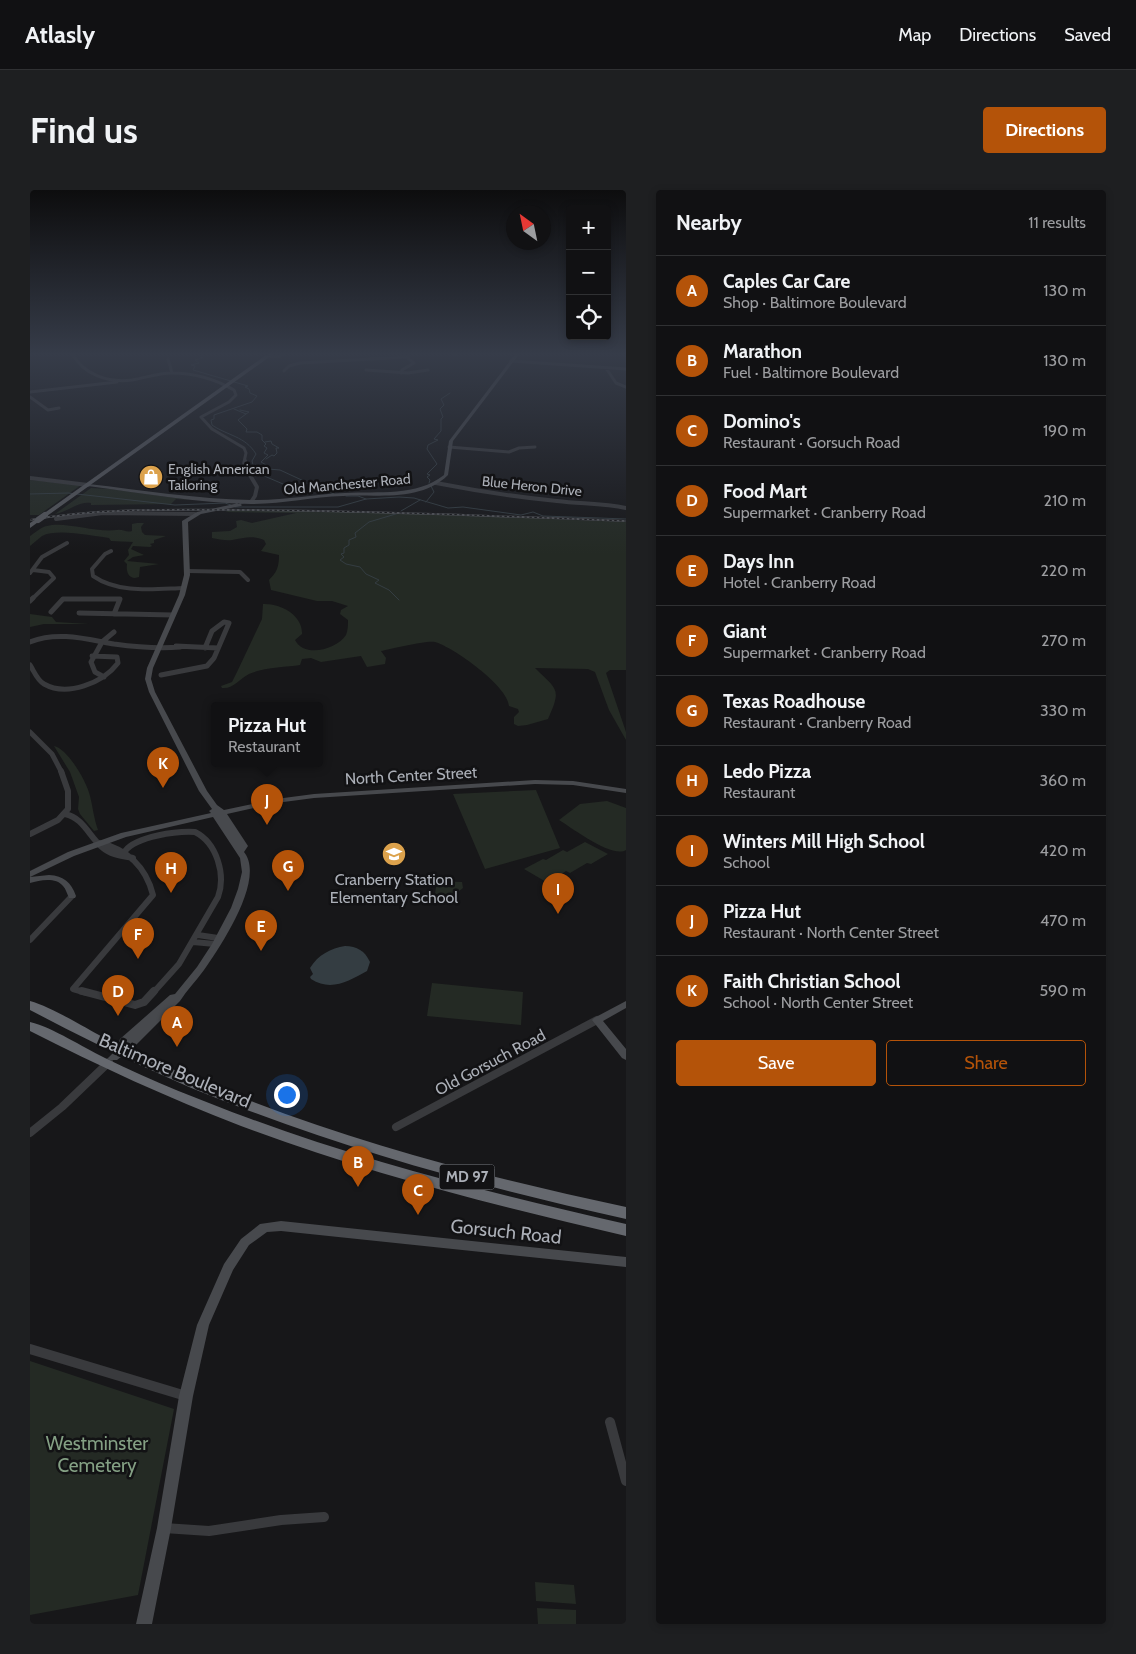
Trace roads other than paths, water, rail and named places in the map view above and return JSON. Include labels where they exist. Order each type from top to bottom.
[{"type":"highway","name":"Baltimore Boulevard","points":[[30,1005],[113,1058],[181,1097],[330,1152],[471,1194],[626,1230]]},
{"type":"highway","name":"Baltimore Boulevard","points":[[30,1026],[326,1135],[461,1175],[626,1213]]},
{"type":"main road","points":[[30,526],[178,420]]},
{"type":"street","points":[[204,420],[212,429],[244,448],[246,453],[244,465],[257,485],[257,493],[251,502]]},
{"type":"street","points":[[436,483],[446,475],[450,446],[467,420]]},
{"type":"street","points":[[450,446],[509,452],[519,448],[535,447]]},
{"type":"street","points":[[30,478],[88,485]]},
{"type":"street","name":"Old Manchester Road","points":[[56,519],[113,513],[195,514],[251,502],[343,494],[396,494],[436,483]]},
{"type":"street","name":"Blue Heron Drive","points":[[436,483],[494,496],[601,503],[626,508]]},
{"type":"street","name":"Old Manchester Road","points":[[88,485],[251,502]]},
{"type":"street","points":[[30,1133],[60,1109],[113,1058],[124,1041],[168,999],[179,994],[201,968],[232,915],[246,881],[247,866],[241,850],[236,847],[192,772],[162,708],[152,692],[148,679],[150,668],[184,588],[188,571],[185,524],[187,519],[195,514]]},
{"type":"street","points":[[31,571],[42,557],[67,543]]},
{"type":"street","points":[[111,551],[105,554],[92,569],[93,576],[98,581],[122,587],[184,588]]},
{"type":"street","points":[[30,602],[54,578],[49,572],[31,571]]},
{"type":"street","points":[[188,571],[241,572],[248,580]]},
{"type":"street","points":[[51,612],[63,599],[120,599],[114,614]]},
{"type":"street","points":[[79,613],[173,614]]},
{"type":"street","points":[[161,675],[204,668],[213,660],[228,622],[224,622],[212,630],[205,648]]},
{"type":"street","points":[[104,678],[93,670],[92,656],[102,642],[114,632]]},
{"type":"street","points":[[30,642],[57,636],[135,645],[218,648]]},
{"type":"street","points":[[30,665],[41,682],[54,687],[74,687],[104,678],[117,666],[119,661],[117,657],[92,656]]},
{"type":"street","points":[[30,732],[53,754],[66,781],[72,800],[65,814],[53,823],[30,834]]},
{"type":"street","name":"North Center Street","points":[[30,868],[57,854],[97,841],[282,795],[376,787],[545,778],[626,786]]},
{"type":"street","name":"North Center Street","points":[[216,811],[314,796],[535,782],[573,783],[626,791]]},
{"type":"street","points":[[65,814],[76,817],[106,850],[133,858]]},
{"type":"street","points":[[97,841],[125,851],[133,858],[153,895],[73,989],[135,1005],[144,1002],[180,964],[218,897],[222,883],[218,863],[202,836],[195,832],[181,832],[132,843],[125,851]]},
{"type":"street","name":"North Center Street","points":[[30,874],[97,841]]},
{"type":"street","points":[[30,880],[43,877],[60,880],[66,884],[72,896],[30,940]]},
{"type":"street","points":[[198,935],[216,942]]},
{"type":"street","points":[[193,942],[216,942]]},
{"type":"street","points":[[621,1007],[597,1020],[626,1056]]},
{"type":"street","points":[[610,1036],[608,1023],[621,1007]]},
{"type":"street","name":"Old Gorsuch Road","points":[[396,1127],[597,1020]]},
{"type":"street","name":"Gorsuch Road","points":[[264,1227],[281,1226],[626,1262]]},
{"type":"street","points":[[144,1624],[164,1528],[186,1396],[203,1325],[228,1268],[245,1242],[264,1227]]},
{"type":"street","points":[[30,1349],[186,1396]]},
{"type":"street","points":[[610,1422],[626,1482]]},
{"type":"street","points":[[164,1528],[209,1531],[281,1520],[324,1517]]},
{"type":"waterway","points":[[211,420],[212,425],[247,443],[252,448],[256,454],[252,461],[255,472],[290,487],[307,483],[334,494]]},
{"type":"waterway","points":[[238,420],[247,429],[246,432],[257,432],[262,435],[262,440],[266,444],[264,446],[267,448],[264,453],[268,455],[261,462],[268,466],[268,469],[280,470],[306,482]]},
{"type":"waterway","points":[[429,483],[430,480],[427,477],[430,475],[427,474],[437,464],[427,449],[428,445],[438,440],[434,439],[441,431],[441,420]]},
{"type":"waterway","points":[[265,442],[271,441],[272,444],[279,448],[276,448],[277,453],[274,456],[272,455],[266,459]]},
{"type":"waterway","points":[[426,502],[434,492],[431,486]]},
{"type":"waterway","points":[[30,494],[68,493],[175,505],[225,503],[231,505]]},
{"type":"waterway","points":[[346,496],[358,496],[366,499]]},
{"type":"waterway","points":[[366,499],[399,497],[414,498],[426,502]]},
{"type":"waterway","points":[[235,507],[338,507],[366,499]]},
{"type":"waterway","points":[[401,511],[420,500]]},
{"type":"waterway","points":[[426,502],[448,508],[463,507],[521,515],[533,512],[543,516],[626,519]]},
{"type":"waterway","points":[[399,513],[369,522],[355,533],[356,537],[349,540],[349,545],[344,548],[344,553],[341,554],[344,557],[340,560],[346,564],[360,567],[366,574],[379,580],[375,583],[389,590],[399,600]]},
{"type":"railway","points":[[30,520],[112,511],[194,510],[390,513],[626,521]]},
{"type":"place","name":"English American Tailoring","points":[[151,477]]},
{"type":"place","name":"Faith Christian School","points":[[163,788]]},
{"type":"place","name":"Pizza Hut","points":[[267,825]]},
{"type":"place","name":"Cranberry Station Elementary School","points":[[394,854]]},
{"type":"place","name":"Texas Roadhouse","points":[[288,891]]},
{"type":"place","name":"Ledo Pizza","points":[[171,893]]},
{"type":"place","name":"Winters Mill High School","points":[[558,914]]},
{"type":"place","name":"Days Inn","points":[[261,951]]},
{"type":"place","name":"Giant","points":[[138,959]]},
{"type":"place","name":"Food Mart","points":[[118,1016]]},
{"type":"place","name":"Caples Car Care","points":[[177,1047]]},
{"type":"place","name":"Marathon","points":[[358,1187]]},
{"type":"place","name":"Domino's","points":[[418,1215]]},
{"type":"park label","name":"Westminster Cemetery","points":[[97,1454]]}]
